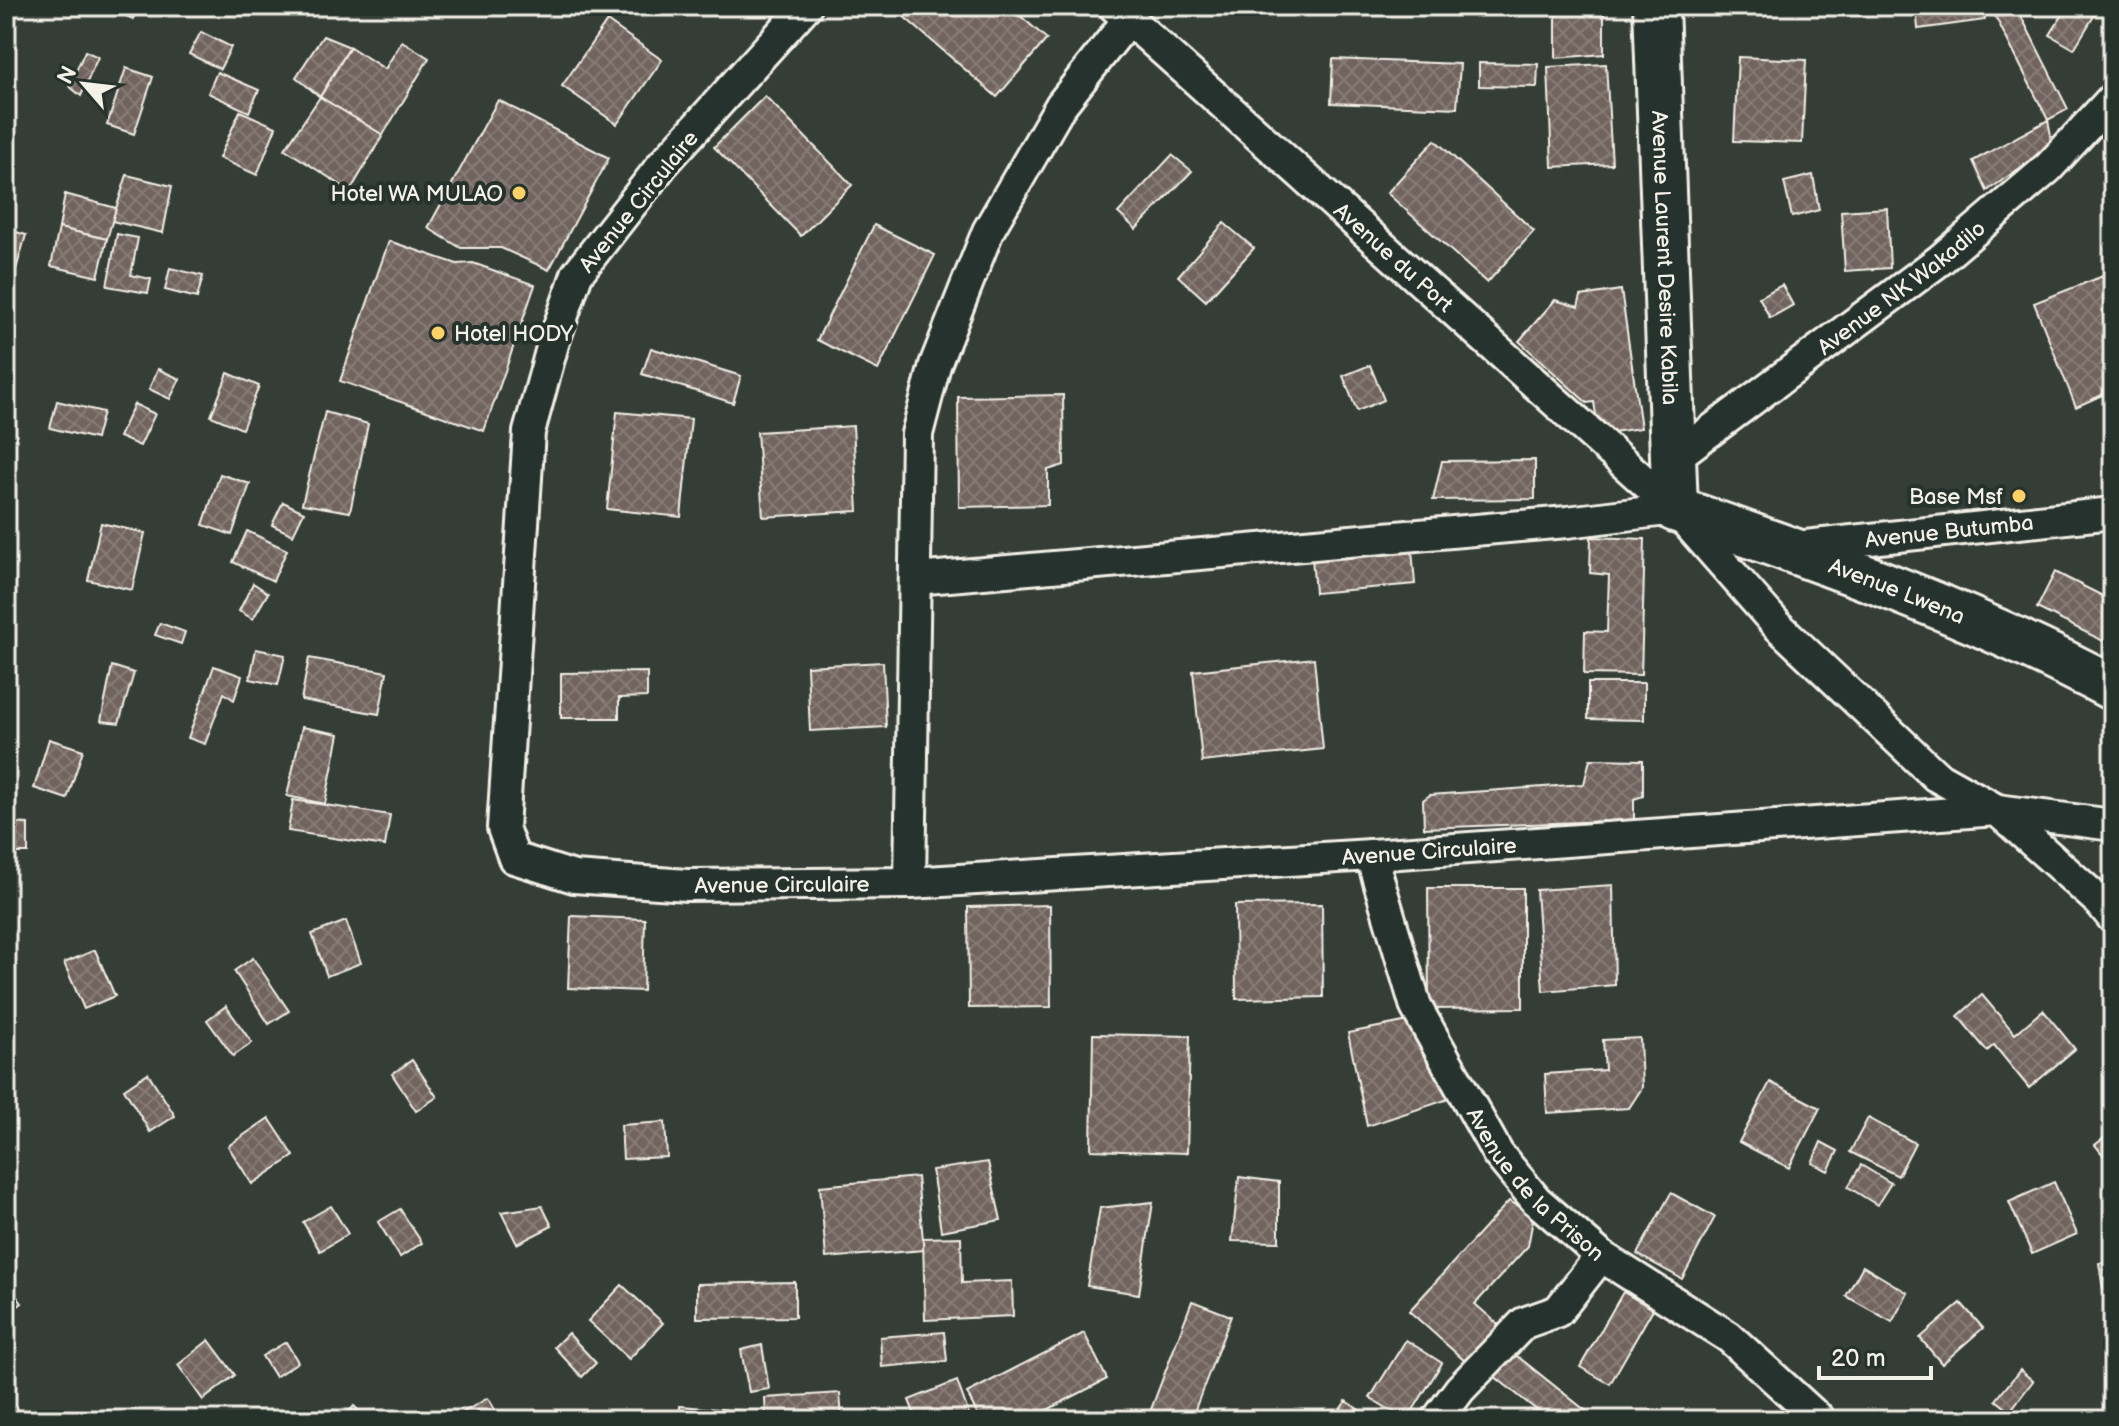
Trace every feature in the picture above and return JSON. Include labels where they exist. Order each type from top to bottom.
[{"type":"main road","name":"Avenue Laurent Desire Kabila","points":[[1656,6],[1675,509]]},
{"type":"main road","name":"Avenue Lwena","points":[[1675,509],[1928,601],[2075,667],[2113,688]]},
{"type":"street","name":"Avenue Circulaire","points":[[806,6],[663,164],[577,274],[553,344],[529,432],[503,828],[514,858],[574,877],[687,885],[910,883],[1371,855],[1997,810]]},
{"type":"street","points":[[910,883],[917,434],[935,365],[988,231],[1061,105],[1121,13]]},
{"type":"street","name":"Avenue du Port","points":[[1121,13],[1675,509],[1777,625],[1936,776],[1997,810]]},
{"type":"street","name":"Avenue NK Wakadilo","points":[[1674,458],[1940,260],[2048,168],[2113,98]]},
{"type":"street","points":[[915,579],[1567,522],[1675,509]]},
{"type":"street","name":"Avenue Butumba","points":[[1787,548],[2113,513]]},
{"type":"street","points":[[1997,810],[2113,825]]},
{"type":"street","points":[[1997,810],[2100,902],[2113,918]]},
{"type":"street","name":"Avenue de la Prison","points":[[1371,855],[1416,1007],[1498,1154],[1536,1200],[1601,1256],[1729,1337],[1820,1420]]},
{"type":"street","points":[[1437,1420],[1460,1389],[1524,1323],[1558,1311],[1601,1256]]},
{"type":"building","points":[[103,6],[139,6],[133,19]]},
{"type":"building","points":[[898,6],[1009,6],[1047,39],[997,97],[895,9]]},
{"type":"building","points":[[1556,6],[1604,6],[1604,54],[1556,58]]},
{"type":"building","points":[[1916,6],[1983,6],[1985,20],[1918,29]]},
{"type":"building","points":[[1990,6],[2016,6],[2068,109],[2048,120]]},
{"type":"building","points":[[2068,6],[2100,6],[2074,49],[2050,35]]},
{"type":"building","points":[[607,21],[662,60],[617,124],[562,86]]},
{"type":"building","points":[[201,32],[231,47],[220,69],[189,54]]},
{"type":"building","points":[[323,36],[350,47],[320,97],[296,77]]},
{"type":"building","points":[[402,41],[429,58],[383,135],[320,97],[350,47],[385,69]]},
{"type":"building","points":[[85,51],[98,57],[81,96],[69,86]]},
{"type":"building","points":[[1738,57],[1806,60],[1802,143],[1734,141]]},
{"type":"building","points":[[1333,59],[1460,64],[1457,108],[1331,103]]},
{"type":"building","points":[[1479,63],[1538,64],[1537,87],[1479,86]]},
{"type":"building","points":[[1606,64],[1612,164],[1552,167],[1548,67]]},
{"type":"building","points":[[126,68],[153,77],[134,134],[107,125]]},
{"type":"building","points":[[217,72],[259,90],[249,112],[208,93]]},
{"type":"building","points":[[765,96],[852,185],[801,236],[714,147]]},
{"type":"building","points":[[320,97],[383,135],[350,191],[285,149]]},
{"type":"building","name":"Hotel WA MULAO","points":[[498,100],[609,158],[549,270],[501,248],[461,248],[428,228]]},
{"type":"building","points":[[240,111],[276,127],[257,175],[219,158]]},
{"type":"building","points":[[2048,120],[2052,141],[1987,191],[1973,161]]},
{"type":"building","points":[[1435,140],[1534,231],[1487,283],[1387,193]]},
{"type":"building","points":[[1172,155],[1192,171],[1136,229],[1118,213]]},
{"type":"building","points":[[127,175],[172,186],[163,233],[112,221]]},
{"type":"building","points":[[1813,175],[1819,210],[1792,217],[1784,182]]},
{"type":"building","points":[[65,194],[116,208],[107,239],[59,228]]},
{"type":"building","points":[[1887,208],[1890,268],[1845,271],[1841,211]]},
{"type":"building","points":[[1224,223],[1254,248],[1206,301],[1178,276]]},
{"type":"building","points":[[874,225],[935,255],[878,370],[817,340]]},
{"type":"building","points":[[59,228],[107,239],[98,277],[51,266]]},
{"type":"building","points":[[6,229],[26,235],[12,283],[6,281]]},
{"type":"building","points":[[117,234],[138,238],[131,275],[151,279],[148,293],[107,286]]},
{"type":"building","name":"Hotel HODY","points":[[389,241],[457,264],[473,263],[535,285],[484,431],[340,381]]},
{"type":"building","points":[[170,268],[203,276],[197,298],[165,290]]},
{"type":"building","points":[[2113,272],[2113,390],[2076,407],[2034,303]]},
{"type":"building","points":[[1782,285],[1793,305],[1770,318],[1759,297]]},
{"type":"building","points":[[1621,290],[1641,428],[1599,434],[1594,402],[1587,403],[1519,341],[1555,300],[1578,307],[1581,296]]},
{"type":"building","points":[[651,348],[741,376],[733,403],[642,374]]},
{"type":"building","points":[[1370,365],[1384,400],[1357,411],[1343,376]]},
{"type":"building","points":[[158,369],[180,379],[170,399],[149,389]]},
{"type":"building","points":[[228,373],[259,386],[242,429],[211,416]]},
{"type":"building","points":[[1063,395],[1064,465],[1048,470],[1048,505],[959,507],[958,397]]},
{"type":"building","points":[[57,401],[103,412],[96,439],[50,428]]},
{"type":"building","points":[[134,404],[155,414],[140,446],[119,437]]},
{"type":"building","points":[[325,412],[368,424],[350,512],[302,504]]},
{"type":"building","points":[[617,412],[691,419],[681,517],[607,509]]},
{"type":"building","points":[[853,426],[858,511],[763,517],[757,432]]},
{"type":"building","points":[[1535,460],[1535,499],[1433,500],[1442,461]]},
{"type":"building","points":[[220,474],[250,484],[232,535],[203,525]]},
{"type":"building","points":[[283,502],[304,512],[293,535],[272,525]]},
{"type":"building","points":[[101,523],[145,533],[132,590],[88,580]]},
{"type":"building","points":[[247,531],[287,550],[273,581],[233,562]]},
{"type":"building","points":[[1591,537],[1645,539],[1641,675],[1584,674],[1585,631],[1607,632],[1609,575],[1590,573]]},
{"type":"building","points":[[1411,538],[1415,584],[1315,593],[1311,546]]},
{"type":"building","points":[[2055,572],[2113,601],[2113,646],[2037,608]]},
{"type":"building","points":[[253,583],[268,593],[253,619],[239,611]]},
{"type":"building","points":[[160,623],[185,632],[181,644],[155,635]]},
{"type":"building","points":[[256,649],[285,655],[278,685],[250,679]]},
{"type":"building","points":[[309,658],[387,672],[379,714],[301,700]]},
{"type":"building","points":[[1314,658],[1323,749],[1202,762],[1193,671]]},
{"type":"building","points":[[883,662],[886,727],[810,731],[807,666]]},
{"type":"building","points":[[112,666],[134,673],[119,723],[101,721]]},
{"type":"building","points":[[214,666],[242,676],[234,700],[224,693],[205,744],[188,738]]},
{"type":"building","points":[[647,672],[647,697],[619,698],[619,718],[561,718],[561,673]]},
{"type":"building","points":[[1588,683],[1644,683],[1644,720],[1588,719]]},
{"type":"building","points":[[302,727],[339,734],[325,804],[287,796]]},
{"type":"building","points":[[49,739],[83,750],[67,799],[34,788]]},
{"type":"building","points":[[1590,759],[1643,760],[1643,796],[1634,799],[1634,820],[1424,828],[1423,800],[1430,795],[1584,784]]},
{"type":"building","points":[[293,800],[390,815],[385,846],[288,831]]},
{"type":"building","points":[[11,823],[28,824],[28,853],[12,853]]},
{"type":"building","points":[[1613,885],[1615,985],[1543,991],[1536,890]]},
{"type":"building","points":[[1428,888],[1523,888],[1523,1008],[1429,1009]]},
{"type":"building","points":[[1322,904],[1323,997],[1236,999],[1235,905]]},
{"type":"building","points":[[1050,905],[1051,1007],[969,1008],[968,907]]},
{"type":"building","points":[[571,916],[645,919],[643,991],[568,988]]},
{"type":"building","points":[[346,921],[361,963],[327,976],[312,934]]},
{"type":"building","points":[[95,950],[115,996],[84,1009],[64,963]]},
{"type":"building","points":[[253,958],[289,1011],[269,1024],[234,971]]},
{"type":"building","points":[[1982,995],[2015,1034],[2043,1010],[2075,1049],[2029,1088],[1994,1045],[1987,1051],[1958,1016]]},
{"type":"building","points":[[226,1006],[252,1043],[233,1056],[207,1020]]},
{"type":"building","points":[[1409,1021],[1449,1099],[1367,1126],[1348,1033]]},
{"type":"building","points":[[1093,1034],[1190,1036],[1187,1153],[1091,1150]]},
{"type":"building","points":[[1640,1038],[1642,1088],[1629,1108],[1547,1113],[1545,1074],[1605,1070],[1603,1040]]},
{"type":"building","points":[[412,1060],[437,1097],[416,1111],[392,1074]]},
{"type":"building","points":[[148,1073],[175,1116],[150,1132],[124,1089]]},
{"type":"building","points":[[1770,1082],[1820,1108],[1789,1168],[1739,1142]]},
{"type":"building","points":[[269,1118],[294,1156],[252,1184],[228,1146]]},
{"type":"building","points":[[1868,1118],[1915,1143],[1898,1176],[1850,1152]]},
{"type":"building","points":[[665,1122],[667,1157],[623,1159],[621,1125]]},
{"type":"building","points":[[2113,1131],[2113,1167],[2095,1145]]},
{"type":"building","points":[[1821,1142],[1838,1151],[1828,1171],[1812,1163]]},
{"type":"building","points":[[988,1162],[1001,1220],[941,1231],[932,1170]]},
{"type":"building","points":[[1861,1165],[1891,1183],[1877,1205],[1848,1187]]},
{"type":"building","points":[[917,1177],[924,1250],[826,1258],[820,1186]]},
{"type":"building","points":[[1239,1177],[1279,1182],[1279,1242],[1232,1241]]},
{"type":"building","points":[[2054,1182],[2077,1234],[2032,1254],[2009,1202]]},
{"type":"building","points":[[1671,1193],[1715,1217],[1682,1279],[1637,1254]]},
{"type":"building","points":[[1509,1201],[1534,1214],[1528,1246],[1475,1304],[1499,1325],[1466,1362],[1409,1311]]},
{"type":"building","points":[[1153,1202],[1139,1294],[1087,1286],[1100,1208]]},
{"type":"building","points":[[331,1206],[348,1234],[320,1251],[303,1222]]},
{"type":"building","points":[[542,1206],[552,1226],[517,1244],[501,1212]]},
{"type":"building","points":[[400,1209],[422,1243],[400,1257],[378,1222]]},
{"type":"building","points":[[961,1237],[962,1283],[1012,1281],[1013,1316],[925,1320],[923,1238]]},
{"type":"building","points":[[2113,1261],[2113,1287],[2103,1289],[2099,1263]]},
{"type":"building","points":[[1863,1266],[1908,1293],[1892,1322],[1846,1296]]},
{"type":"building","points":[[795,1282],[795,1317],[697,1318],[697,1284]]},
{"type":"building","points":[[6,1283],[22,1303],[6,1315]]},
{"type":"building","points":[[622,1285],[663,1323],[629,1359],[588,1321]]},
{"type":"building","points":[[1623,1292],[1653,1309],[1610,1384],[1580,1367]]},
{"type":"building","points":[[1192,1301],[1231,1316],[1194,1412],[1200,1420],[1147,1420]]},
{"type":"building","points":[[1961,1303],[1983,1328],[1942,1364],[1920,1338]]},
{"type":"building","points":[[944,1332],[947,1361],[882,1367],[880,1337]]},
{"type":"building","points":[[568,1333],[596,1363],[582,1377],[554,1347]]},
{"type":"building","points":[[1084,1333],[1107,1379],[1028,1420],[980,1420],[967,1393]]},
{"type":"building","points":[[209,1340],[235,1375],[203,1400],[178,1365]]},
{"type":"building","points":[[1406,1340],[1442,1363],[1407,1420],[1370,1398]]},
{"type":"building","points":[[286,1342],[298,1362],[275,1377],[262,1356]]},
{"type":"building","points":[[762,1345],[769,1389],[749,1392],[741,1350]]},
{"type":"building","points":[[1507,1348],[1586,1411],[1579,1420],[1549,1420],[1489,1372]]},
{"type":"building","points":[[2020,1370],[2033,1381],[2010,1411],[1996,1400]]},
{"type":"building","points":[[957,1381],[971,1420],[917,1420],[909,1400]]},
{"type":"building","points":[[840,1393],[842,1420],[766,1420],[765,1398]]},
{"type":"building","points":[[488,1398],[501,1420],[456,1420],[455,1417]]},
{"type":"building","points":[[1346,1401],[1371,1418],[1333,1420]]},
{"type":"building","points":[[354,1406],[368,1420],[342,1420]]},
{"type":"building","points":[[680,1406],[743,1411],[742,1420],[679,1420]]},
{"type":"place","name":"Hotel WA MULAO","points":[[519,193]]},
{"type":"place","name":"Hotel HODY","points":[[438,333]]},
{"type":"place","name":"Base Msf","points":[[2019,496]]}]
